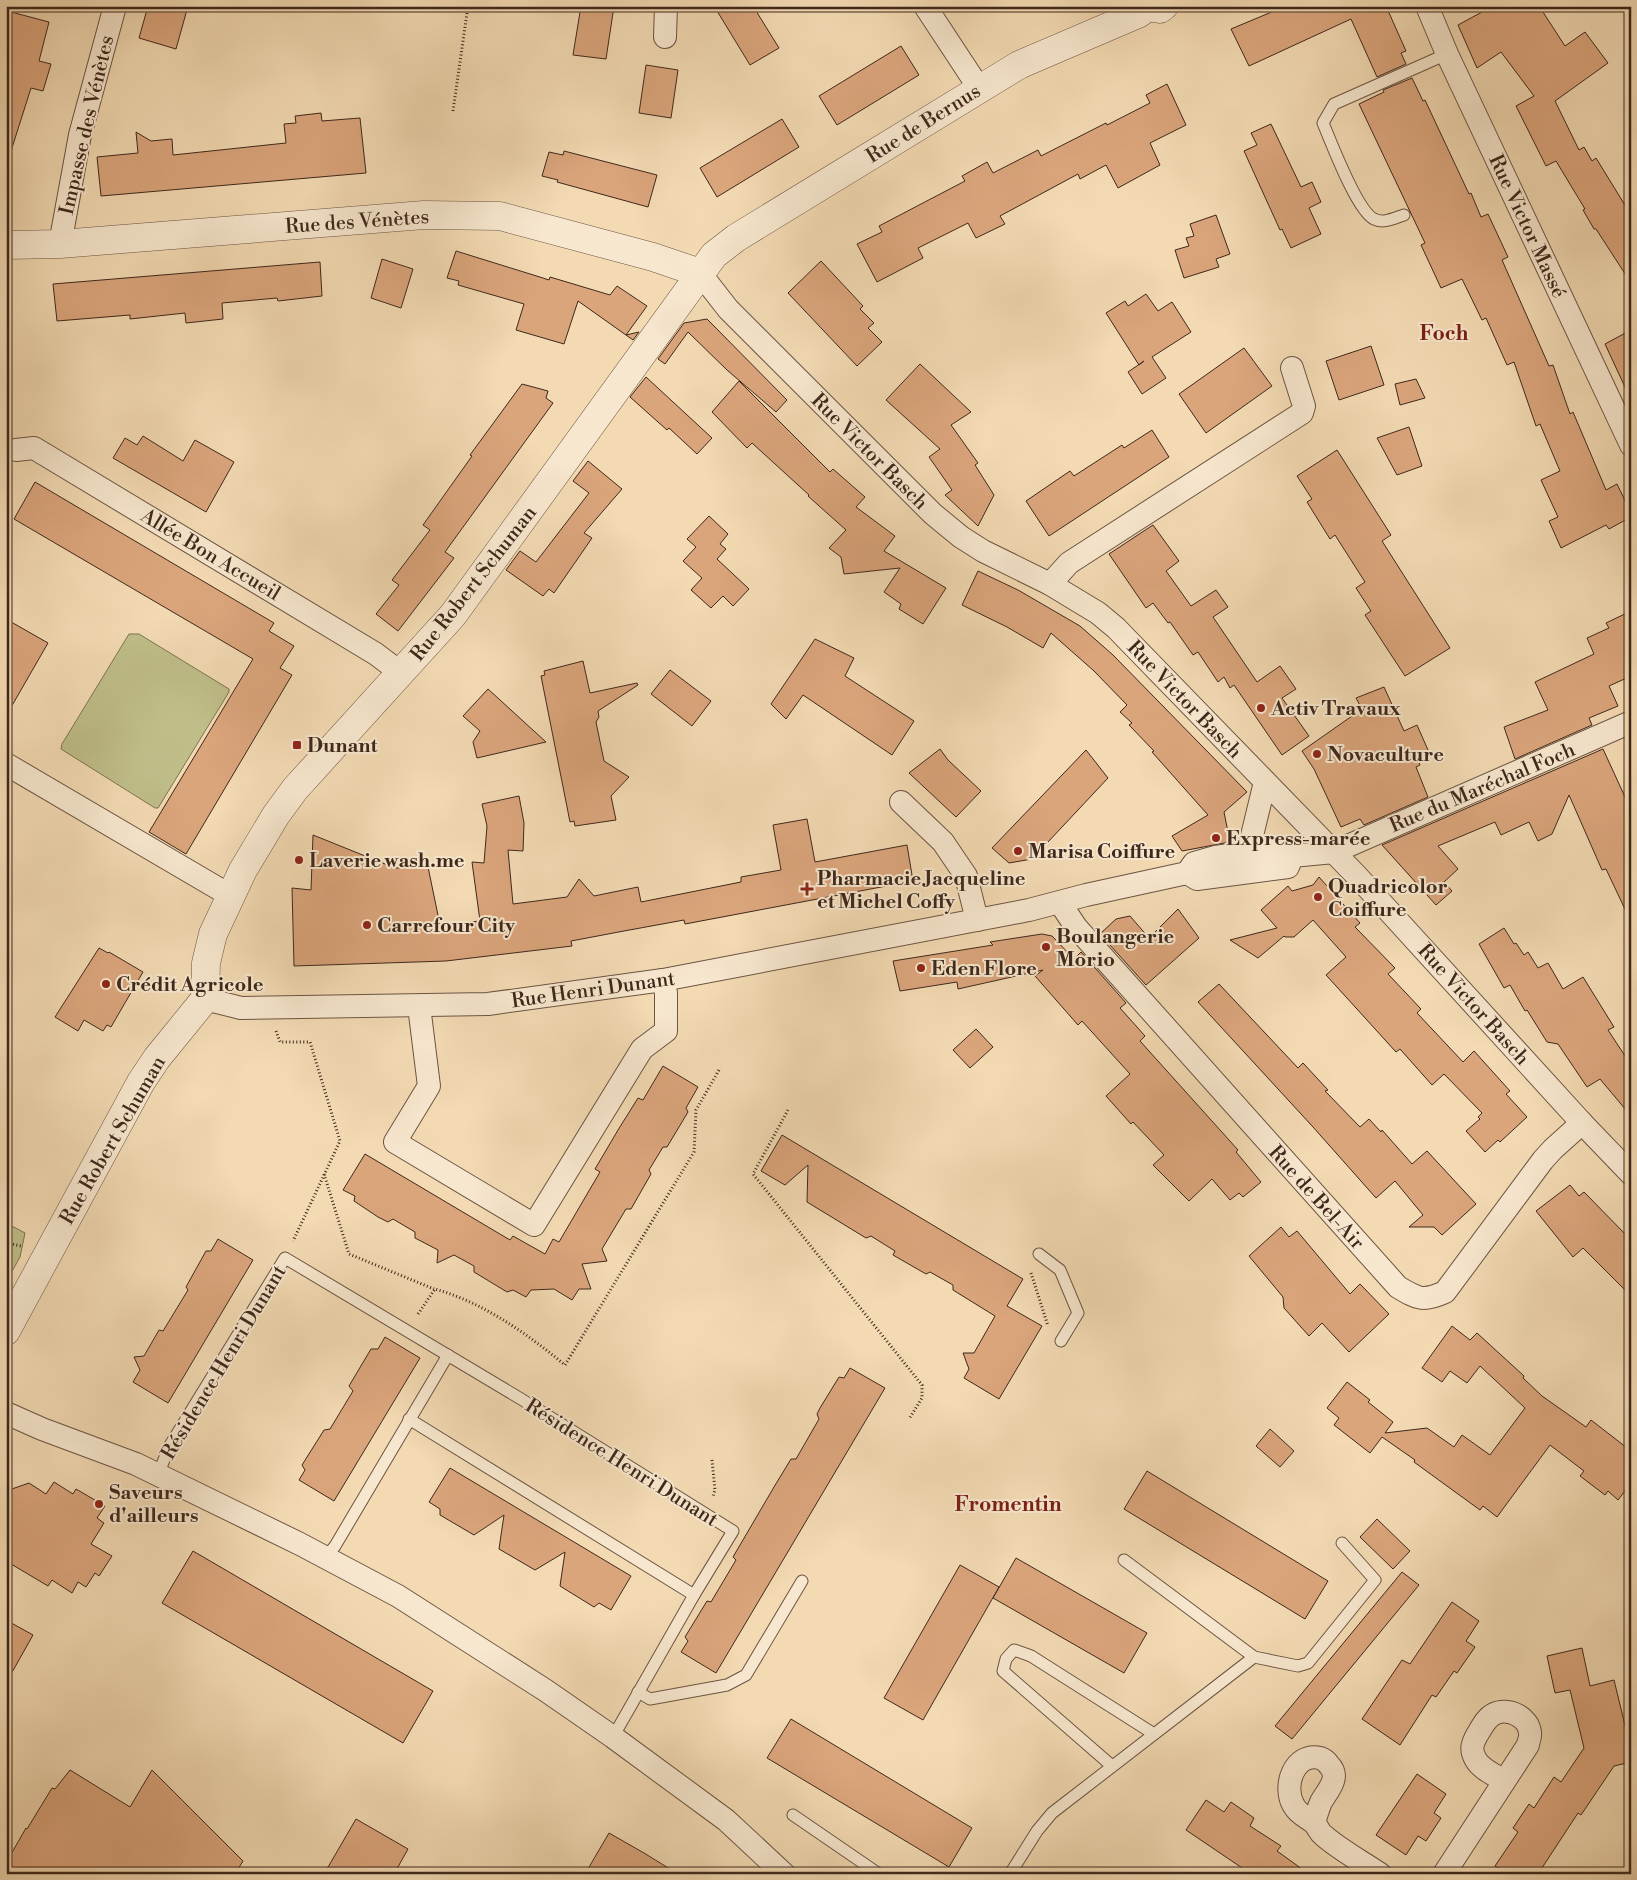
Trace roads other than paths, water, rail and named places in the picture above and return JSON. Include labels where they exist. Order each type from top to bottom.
[{"type":"street","name":"Impasse des Vénètes","points":[[60,244],[80,135],[115,6]]},
{"type":"street","points":[[665,37],[666,6]]},
{"type":"street","points":[[925,6],[979,88]]},
{"type":"street","name":"Rue Victor Massé","points":[[1427,6],[1447,54],[1631,445]]},
{"type":"street","name":"Rue de Bernus","points":[[700,273],[714,255],[736,238],[979,88],[1019,65],[1154,7]]},
{"type":"street","name":"Rue des Vénètes","points":[[6,245],[60,244],[424,215],[500,216],[653,257],[700,273]]},
{"type":"street","name":"Rue Victor Basch","points":[[700,273],[728,309],[933,514],[961,537],[984,551],[1050,584],[1098,613],[1116,628],[1334,852],[1631,1174]]},
{"type":"street","name":"Rue Robert Schuman","points":[[6,1331],[141,1082],[157,1058],[205,999],[206,963],[213,934],[243,870],[266,831],[295,789],[453,615],[583,438],[700,273]]},
{"type":"street","points":[[1050,584],[1068,563],[1302,413],[1304,406],[1292,368]]},
{"type":"street","name":"Allée Bon Accueil","points":[[16,450],[34,448],[376,654],[401,673]]},
{"type":"street","name":"Rue du Maréchal Foch","points":[[1334,852],[1631,722]]},
{"type":"street","points":[[6,764],[230,896]]},
{"type":"street","points":[[1248,852],[1266,782]]},
{"type":"street","points":[[901,802],[943,842],[966,876],[977,920]]},
{"type":"street","name":"Rue Henri Dunant","points":[[205,999],[241,1008],[488,1004],[663,980],[977,920],[1060,903],[1086,895],[1187,873],[1194,863],[1215,857],[1283,848],[1292,856],[1334,852]]},
{"type":"street","name":"Rue Henri Dunant","points":[[1187,873],[1196,879],[1288,867],[1292,856]]},
{"type":"street","name":"Rue de Bel-Air","points":[[1060,903],[1076,927],[1398,1287],[1417,1298],[1432,1298],[1445,1292],[1543,1160],[1553,1148],[1582,1123]]},
{"type":"street","points":[[419,1006],[429,1086],[395,1142],[534,1225],[642,1049],[666,1031],[666,993],[663,980]]},
{"type":"street","points":[[6,1413],[42,1429],[136,1464],[398,1596],[545,1690],[613,1737],[726,1820],[784,1874]]},
{"type":"street","points":[[1444,1874],[1504,1781]]},
{"type":"street","points":[[1314,1823],[1321,1834],[1380,1874]]},
{"type":"lane","points":[[1404,215],[1385,221],[1373,218],[1358,202],[1323,123],[1334,104],[1447,54]]},
{"type":"lane","points":[[1039,1254],[1060,1270],[1078,1313],[1062,1341]]},
{"type":"lane","name":"Résidence Henri Dunant","points":[[158,1475],[169,1447],[285,1258],[448,1355],[733,1531],[613,1737]]},
{"type":"lane","points":[[325,1558],[335,1546],[448,1355]]},
{"type":"lane","points":[[410,1419],[694,1595]]},
{"type":"lane","points":[[1124,1560],[1254,1657],[1298,1666],[1308,1663],[1375,1580],[1342,1543]]},
{"type":"lane","points":[[638,1692],[650,1699],[727,1685],[746,1675],[802,1581]]},
{"type":"lane","points":[[1112,1766],[1003,1671],[1006,1659],[1014,1650],[1031,1656],[1154,1734]]},
{"type":"lane","points":[[1010,1874],[1037,1830],[1052,1813],[1254,1657]]},
{"type":"lane","points":[[793,1815],[879,1874]]},
{"type":"place","name":"Activ Travaux","points":[[1261,708]]},
{"type":"place","name":"Dunant","points":[[297,745]]},
{"type":"place","name":"Novaculture","points":[[1317,754]]},
{"type":"place","name":"Express-marée","points":[[1216,838]]},
{"type":"place","name":"Marisa Coiffure","points":[[1018,851]]},
{"type":"place","name":"Laverie wash.me","points":[[299,860]]},
{"type":"place","name":"Pharmacie Jacqueline et Michel Coffy","points":[[807,889]]},
{"type":"place","name":"Quadricolor Coiffure","points":[[1318,897]]},
{"type":"place","name":"Carrefour City","points":[[367,925]]},
{"type":"place","name":"Boulangerie Morio","points":[[1046,947]]},
{"type":"place","name":"Eden Flore","points":[[921,968]]},
{"type":"place","name":"Crédit Agricole","points":[[106,984]]},
{"type":"place","name":"Saveurs d'ailleurs","points":[[99,1504]]},
{"type":"district","name":"Foch","points":[[1444,333]]},
{"type":"district","name":"Fromentin","points":[[1008,1504]]}]
